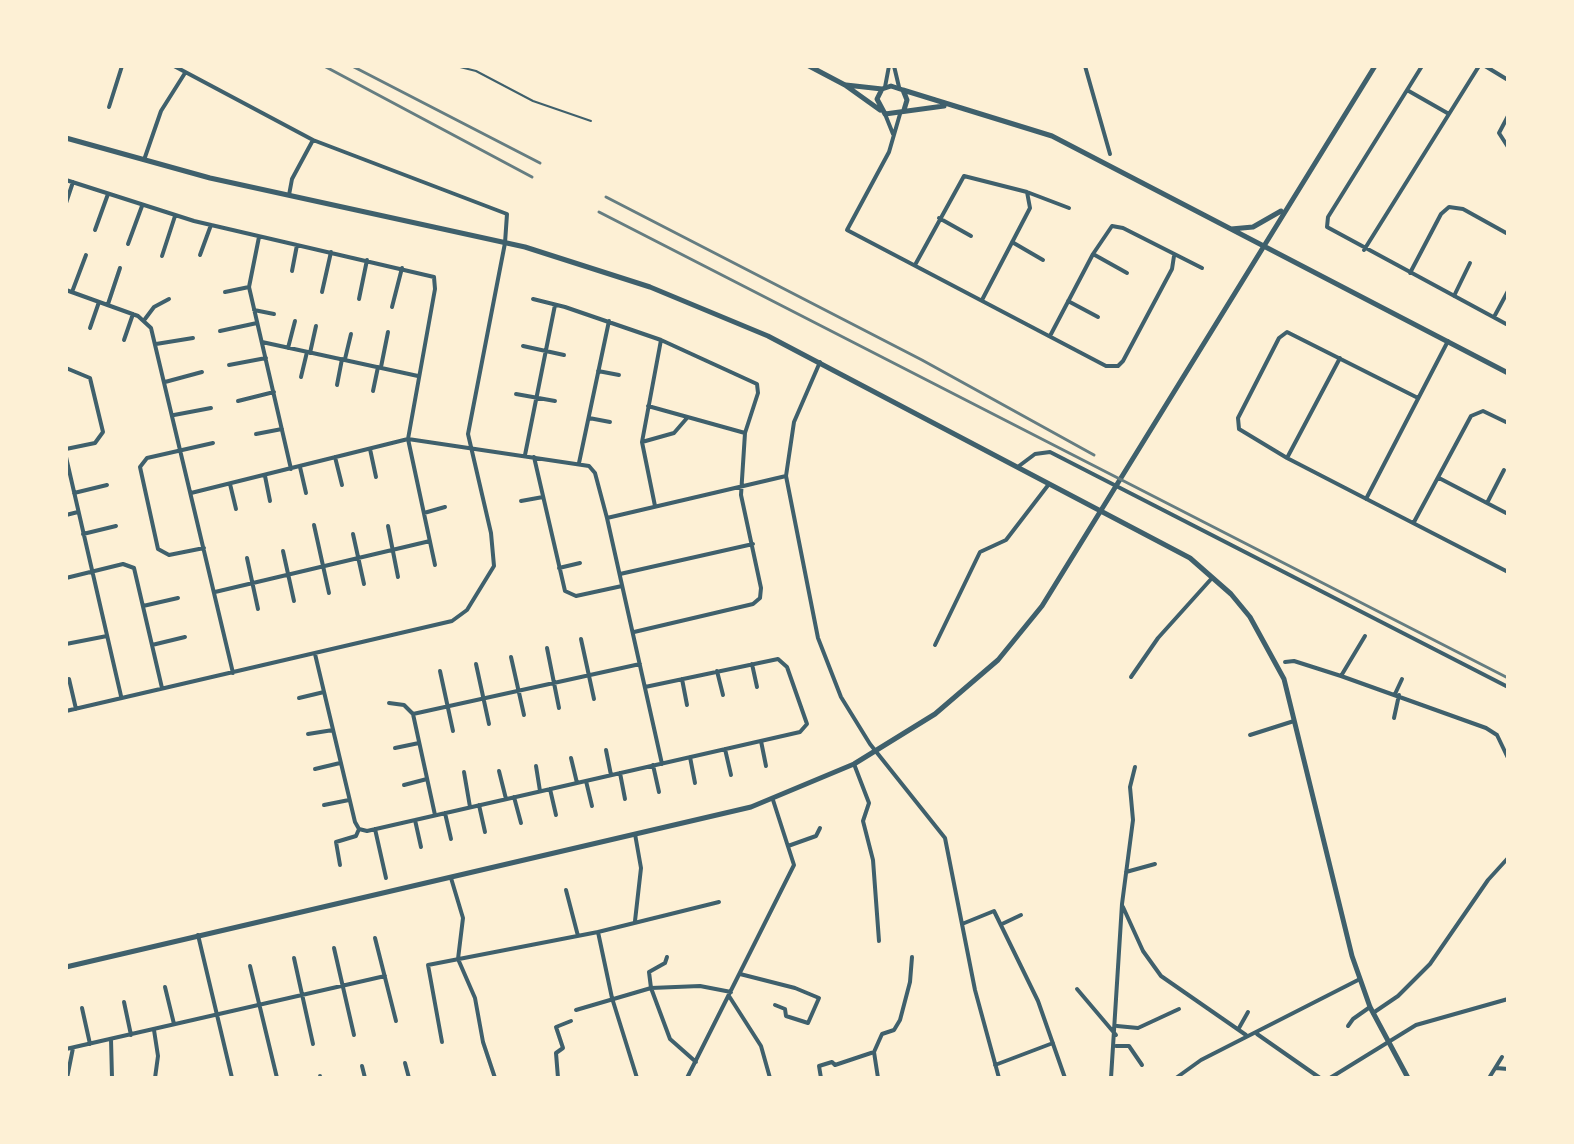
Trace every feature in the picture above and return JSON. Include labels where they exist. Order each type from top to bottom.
[{"type":"street","points":[[109,107],[122,66]]},
{"type":"street","points":[[66,711],[452,621],[467,610],[491,573],[494,554],[468,434],[508,217],[498,209],[313,140],[174,66]]},
{"type":"street","points":[[809,66],[845,85],[883,112],[950,105]]},
{"type":"street","points":[[891,66],[877,99],[893,134]]},
{"type":"street","points":[[891,66],[907,100],[889,152],[847,230],[1106,366],[1118,366],[1172,269],[1174,256]]},
{"type":"street","points":[[1085,66],[1110,154]]},
{"type":"street","points":[[66,967],[773,800],[854,764],[935,714],[998,660],[1042,606],[1375,66]]},
{"type":"street","points":[[1422,66],[1328,217],[1330,231],[1508,325]]},
{"type":"street","points":[[1364,250],[1479,66]]},
{"type":"street","points":[[1485,66],[1508,80]]},
{"type":"street","points":[[144,160],[161,111],[169,104],[186,72]]},
{"type":"street","points":[[845,85],[901,88],[1052,136],[1508,373]]},
{"type":"street","points":[[1407,90],[1449,114]]},
{"type":"street","points":[[1508,116],[1499,133],[1508,147]]},
{"type":"street","points":[[66,138],[289,195],[505,243],[650,287],[741,323],[820,362],[1173,546],[1213,576],[1250,617],[1269,647],[1297,720],[1344,930],[1371,1010],[1408,1078]]},
{"type":"street","points":[[289,195],[292,179],[313,140]]},
{"type":"street","points":[[915,265],[964,176],[1027,192],[1069,208]]},
{"type":"street","points":[[66,180],[175,216],[429,274],[435,282],[408,439],[435,565]]},
{"type":"street","points":[[66,203],[73,182]]},
{"type":"street","points":[[982,300],[1030,208],[1027,192]]},
{"type":"street","points":[[95,230],[108,194]]},
{"type":"street","points":[[128,244],[142,206]]},
{"type":"street","points":[[1410,273],[1441,214],[1449,207],[1457,206],[1508,234]]},
{"type":"street","points":[[1230,229],[1259,225],[1285,209]]},
{"type":"street","points":[[162,256],[175,216]]},
{"type":"street","points":[[939,218],[971,236]]},
{"type":"street","points":[[200,255],[211,225]]},
{"type":"street","points":[[1050,336],[1093,254],[1112,226],[1123,228],[1202,268]]},
{"type":"street","points":[[259,237],[249,287],[291,469]]},
{"type":"street","points":[[1012,242],[1043,260]]},
{"type":"street","points":[[292,271],[297,245]]},
{"type":"street","points":[[322,292],[331,252]]},
{"type":"street","points":[[1093,254],[1127,273]]},
{"type":"street","points":[[86,255],[69,291],[145,319],[156,344],[233,673]]},
{"type":"street","points":[[359,299],[367,260]]},
{"type":"street","points":[[1454,296],[1470,263]]},
{"type":"street","points":[[108,305],[120,268]]},
{"type":"street","points":[[392,307],[402,268]]},
{"type":"street","points":[[225,292],[249,287]]},
{"type":"street","points":[[1494,318],[1508,291]]},
{"type":"street","points":[[145,319],[158,304],[169,299]]},
{"type":"street","points":[[533,299],[661,340],[757,384],[758,393],[745,433],[742,487],[762,593],[758,602],[634,632]]},
{"type":"street","points":[[1068,301],[1098,317]]},
{"type":"street","points":[[90,328],[99,302]]},
{"type":"street","points":[[525,455],[555,305]]},
{"type":"street","points":[[254,310],[274,314]]},
{"type":"street","points":[[124,340],[133,314]]},
{"type":"street","points":[[288,348],[295,321]]},
{"type":"street","points":[[579,463],[609,321]]},
{"type":"street","points":[[220,331],[257,323]]},
{"type":"street","points":[[301,377],[316,326]]},
{"type":"street","points":[[373,391],[388,332]]},
{"type":"street","points":[[1418,398],[1292,333],[1279,338],[1238,424],[1246,436],[1508,572]]},
{"type":"street","points":[[337,385],[351,334]]},
{"type":"street","points":[[156,344],[193,338]]},
{"type":"street","points":[[655,506],[642,442],[661,340]]},
{"type":"street","points":[[1366,499],[1448,341]]},
{"type":"street","points":[[262,342],[418,376]]},
{"type":"street","points":[[523,346],[564,355]]},
{"type":"street","points":[[229,365],[266,358]]},
{"type":"street","points":[[1287,458],[1340,358]]},
{"type":"street","points":[[820,362],[794,422],[786,476],[806,586],[825,665],[875,751],[942,832],[998,1078]]},
{"type":"street","points":[[66,368],[90,378],[103,432],[95,443],[66,449]]},
{"type":"street","points":[[597,371],[619,375]]},
{"type":"street","points":[[165,382],[202,372]]},
{"type":"street","points":[[238,401],[274,392]]},
{"type":"street","points":[[516,394],[555,401]]},
{"type":"street","points":[[648,406],[745,433]]},
{"type":"street","points":[[173,416],[211,408]]},
{"type":"street","points":[[1414,522],[1471,416],[1483,411],[1508,423]]},
{"type":"street","points":[[642,442],[674,433],[688,417]]},
{"type":"street","points":[[589,418],[610,422]]},
{"type":"street","points":[[256,434],[282,429]]},
{"type":"street","points":[[191,493],[408,439],[579,463],[595,473],[662,764]]},
{"type":"street","points":[[204,548],[169,555],[157,545],[140,467],[147,458],[213,443]]},
{"type":"street","points":[[370,449],[376,477]]},
{"type":"street","points":[[1019,466],[1035,454],[1050,452],[1508,687]]},
{"type":"street","points":[[66,457],[122,698]]},
{"type":"street","points":[[335,457],[342,485]]},
{"type":"street","points":[[534,457],[563,587],[572,596],[622,586]]},
{"type":"street","points":[[300,467],[306,493]]},
{"type":"street","points":[[1487,503],[1504,470]]},
{"type":"street","points":[[265,476],[270,501]]},
{"type":"street","points":[[607,518],[786,476]]},
{"type":"street","points":[[1439,478],[1508,514]]},
{"type":"street","points":[[935,645],[980,552],[1006,540],[1050,482]]},
{"type":"street","points":[[230,484],[236,509]]},
{"type":"street","points":[[74,493],[107,485]]},
{"type":"street","points":[[521,501],[543,497]]},
{"type":"street","points":[[424,513],[445,507]]},
{"type":"street","points":[[66,515],[78,512]]},
{"type":"street","points":[[314,525],[329,593]]},
{"type":"street","points":[[83,534],[116,526]]},
{"type":"street","points":[[388,526],[398,577]]},
{"type":"street","points":[[353,534],[364,584]]},
{"type":"street","points":[[215,592],[430,541]]},
{"type":"street","points":[[620,574],[753,544]]},
{"type":"street","points":[[283,551],[294,601]]},
{"type":"street","points":[[247,558],[258,609]]},
{"type":"street","points":[[559,568],[580,563]]},
{"type":"street","points":[[66,578],[131,565],[162,688]]},
{"type":"street","points":[[1131,677],[1158,638],[1213,576]]},
{"type":"street","points":[[143,606],[178,598]]},
{"type":"street","points":[[66,644],[107,636]]},
{"type":"street","points":[[1341,676],[1365,636]]},
{"type":"street","points":[[152,645],[185,637]]},
{"type":"street","points":[[581,639],[594,699]]},
{"type":"street","points":[[547,648],[559,708]]},
{"type":"street","points":[[315,654],[349,800],[359,829],[356,836],[336,842],[340,865]]},
{"type":"street","points":[[511,657],[524,715]]},
{"type":"street","points":[[359,829],[375,829],[800,732],[807,721],[782,661],[772,658],[645,687]]},
{"type":"street","points":[[1285,662],[1294,661],[1397,694],[1486,728],[1497,735],[1508,758]]},
{"type":"street","points":[[476,664],[489,724]]},
{"type":"street","points":[[413,714],[640,664]]},
{"type":"street","points":[[752,664],[757,687]]},
{"type":"street","points":[[440,671],[453,731]]},
{"type":"street","points":[[717,671],[723,695]]},
{"type":"street","points":[[69,679],[76,709]]},
{"type":"street","points":[[682,679],[687,705]]},
{"type":"street","points":[[1394,718],[1402,679]]},
{"type":"street","points":[[299,698],[324,692]]},
{"type":"street","points":[[389,703],[404,705],[413,714],[435,815]]},
{"type":"street","points":[[1250,735],[1297,720]]},
{"type":"street","points":[[308,734],[333,730]]},
{"type":"street","points":[[761,741],[766,766]]},
{"type":"street","points":[[395,748],[419,743]]},
{"type":"street","points":[[725,749],[731,775]]},
{"type":"street","points":[[606,750],[611,775]]},
{"type":"street","points":[[690,757],[695,783]]},
{"type":"street","points":[[571,758],[577,783]]},
{"type":"street","points":[[315,769],[340,763]]},
{"type":"street","points":[[854,764],[870,805],[863,821],[873,860],[879,941]]},
{"type":"street","points":[[653,765],[659,792]]},
{"type":"street","points":[[536,766],[540,791]]},
{"type":"street","points":[[1111,1078],[1116,1046],[1122,904],[1133,820],[1130,787],[1135,767]]},
{"type":"street","points":[[499,771],[506,799]]},
{"type":"street","points":[[464,772],[470,807]]},
{"type":"street","points":[[620,773],[625,799]]},
{"type":"street","points":[[404,785],[427,779]]},
{"type":"street","points":[[586,781],[592,806]]},
{"type":"street","points":[[550,789],[556,815]]},
{"type":"street","points":[[514,797],[521,823]]},
{"type":"street","points":[[324,805],[349,800]]},
{"type":"street","points":[[687,1078],[794,865],[773,800]]},
{"type":"street","points":[[479,805],[485,832]]},
{"type":"street","points":[[445,813],[451,839]]},
{"type":"street","points":[[415,820],[421,847]]},
{"type":"street","points":[[788,846],[816,836],[820,828]]},
{"type":"street","points":[[375,829],[386,878]]},
{"type":"street","points":[[635,834],[641,868],[635,921]]},
{"type":"street","points":[[1348,1026],[1353,1019],[1398,996],[1430,964],[1488,880],[1508,858]]},
{"type":"street","points":[[1126,872],[1155,864]]},
{"type":"street","points":[[451,878],[463,918],[458,959],[476,1003],[483,1042],[495,1078]]},
{"type":"street","points":[[566,890],[578,936]]},
{"type":"street","points":[[442,1042],[428,965],[598,932],[719,902]]},
{"type":"street","points":[[1122,904],[1143,951],[1161,976],[1247,1036]]},
{"type":"street","points":[[962,924],[994,911],[1038,1001],[1065,1078]]},
{"type":"street","points":[[1001,925],[1021,915]]},
{"type":"street","points":[[598,932],[612,998],[637,1078]]},
{"type":"street","points":[[198,935],[232,1078]]},
{"type":"street","points":[[375,938],[396,1021]]},
{"type":"street","points":[[334,948],[354,1035]]},
{"type":"street","points":[[667,957],[665,963],[649,972],[651,988],[670,1039],[696,1062]]},
{"type":"street","points":[[878,1078],[874,1052],[882,1034],[897,1027],[910,982],[912,957]]},
{"type":"street","points":[[294,958],[313,1044]]},
{"type":"street","points":[[250,966],[277,1078]]},
{"type":"street","points":[[740,974],[819,998],[808,1023],[786,1016],[785,1009],[775,1005]]},
{"type":"street","points":[[66,1049],[385,976]]},
{"type":"street","points":[[1176,1078],[1247,1036],[1257,1034],[1360,979]]},
{"type":"street","points":[[576,1010],[651,988],[700,986],[730,994],[761,1046],[770,1078]]},
{"type":"street","points":[[165,987],[174,1025]]},
{"type":"street","points":[[1077,989],[1116,1035]]},
{"type":"street","points":[[1330,1078],[1387,1041],[1434,1018],[1508,999]]},
{"type":"street","points":[[124,1002],[131,1035]]},
{"type":"street","points":[[82,1008],[90,1044]]},
{"type":"street","points":[[1117,1026],[1136,1028],[1179,1009]]},
{"type":"street","points":[[1239,1028],[1248,1012]]},
{"type":"street","points":[[558,1078],[556,1053],[563,1048],[556,1027],[571,1021]]},
{"type":"street","points":[[154,1030],[158,1056],[155,1078]]},
{"type":"street","points":[[1257,1034],[1320,1078]]},
{"type":"street","points":[[111,1039],[112,1078]]},
{"type":"street","points":[[995,1065],[1053,1043]]},
{"type":"street","points":[[1116,1046],[1129,1046],[1142,1065]]},
{"type":"street","points":[[67,1078],[73,1048]]},
{"type":"street","points":[[821,1078],[819,1066],[832,1062],[834,1066],[874,1052]]},
{"type":"street","points":[[1489,1078],[1502,1057]]},
{"type":"street","points":[[405,1063],[409,1078]]},
{"type":"street","points":[[362,1066],[365,1078]]},
{"type":"street","points":[[1496,1068],[1508,1069]]},
{"type":"lane","points":[[456,66],[476,71],[533,101],[591,121]]},
{"type":"lane","points":[[473,66],[476,71]]},
{"type":"railway","points":[[324,66],[532,177]]},
{"type":"railway","points":[[352,66],[540,163]]},
{"type":"railway","points":[[606,197],[922,360],[1094,455]]},
{"type":"railway","points":[[599,212],[1508,678]]}]
